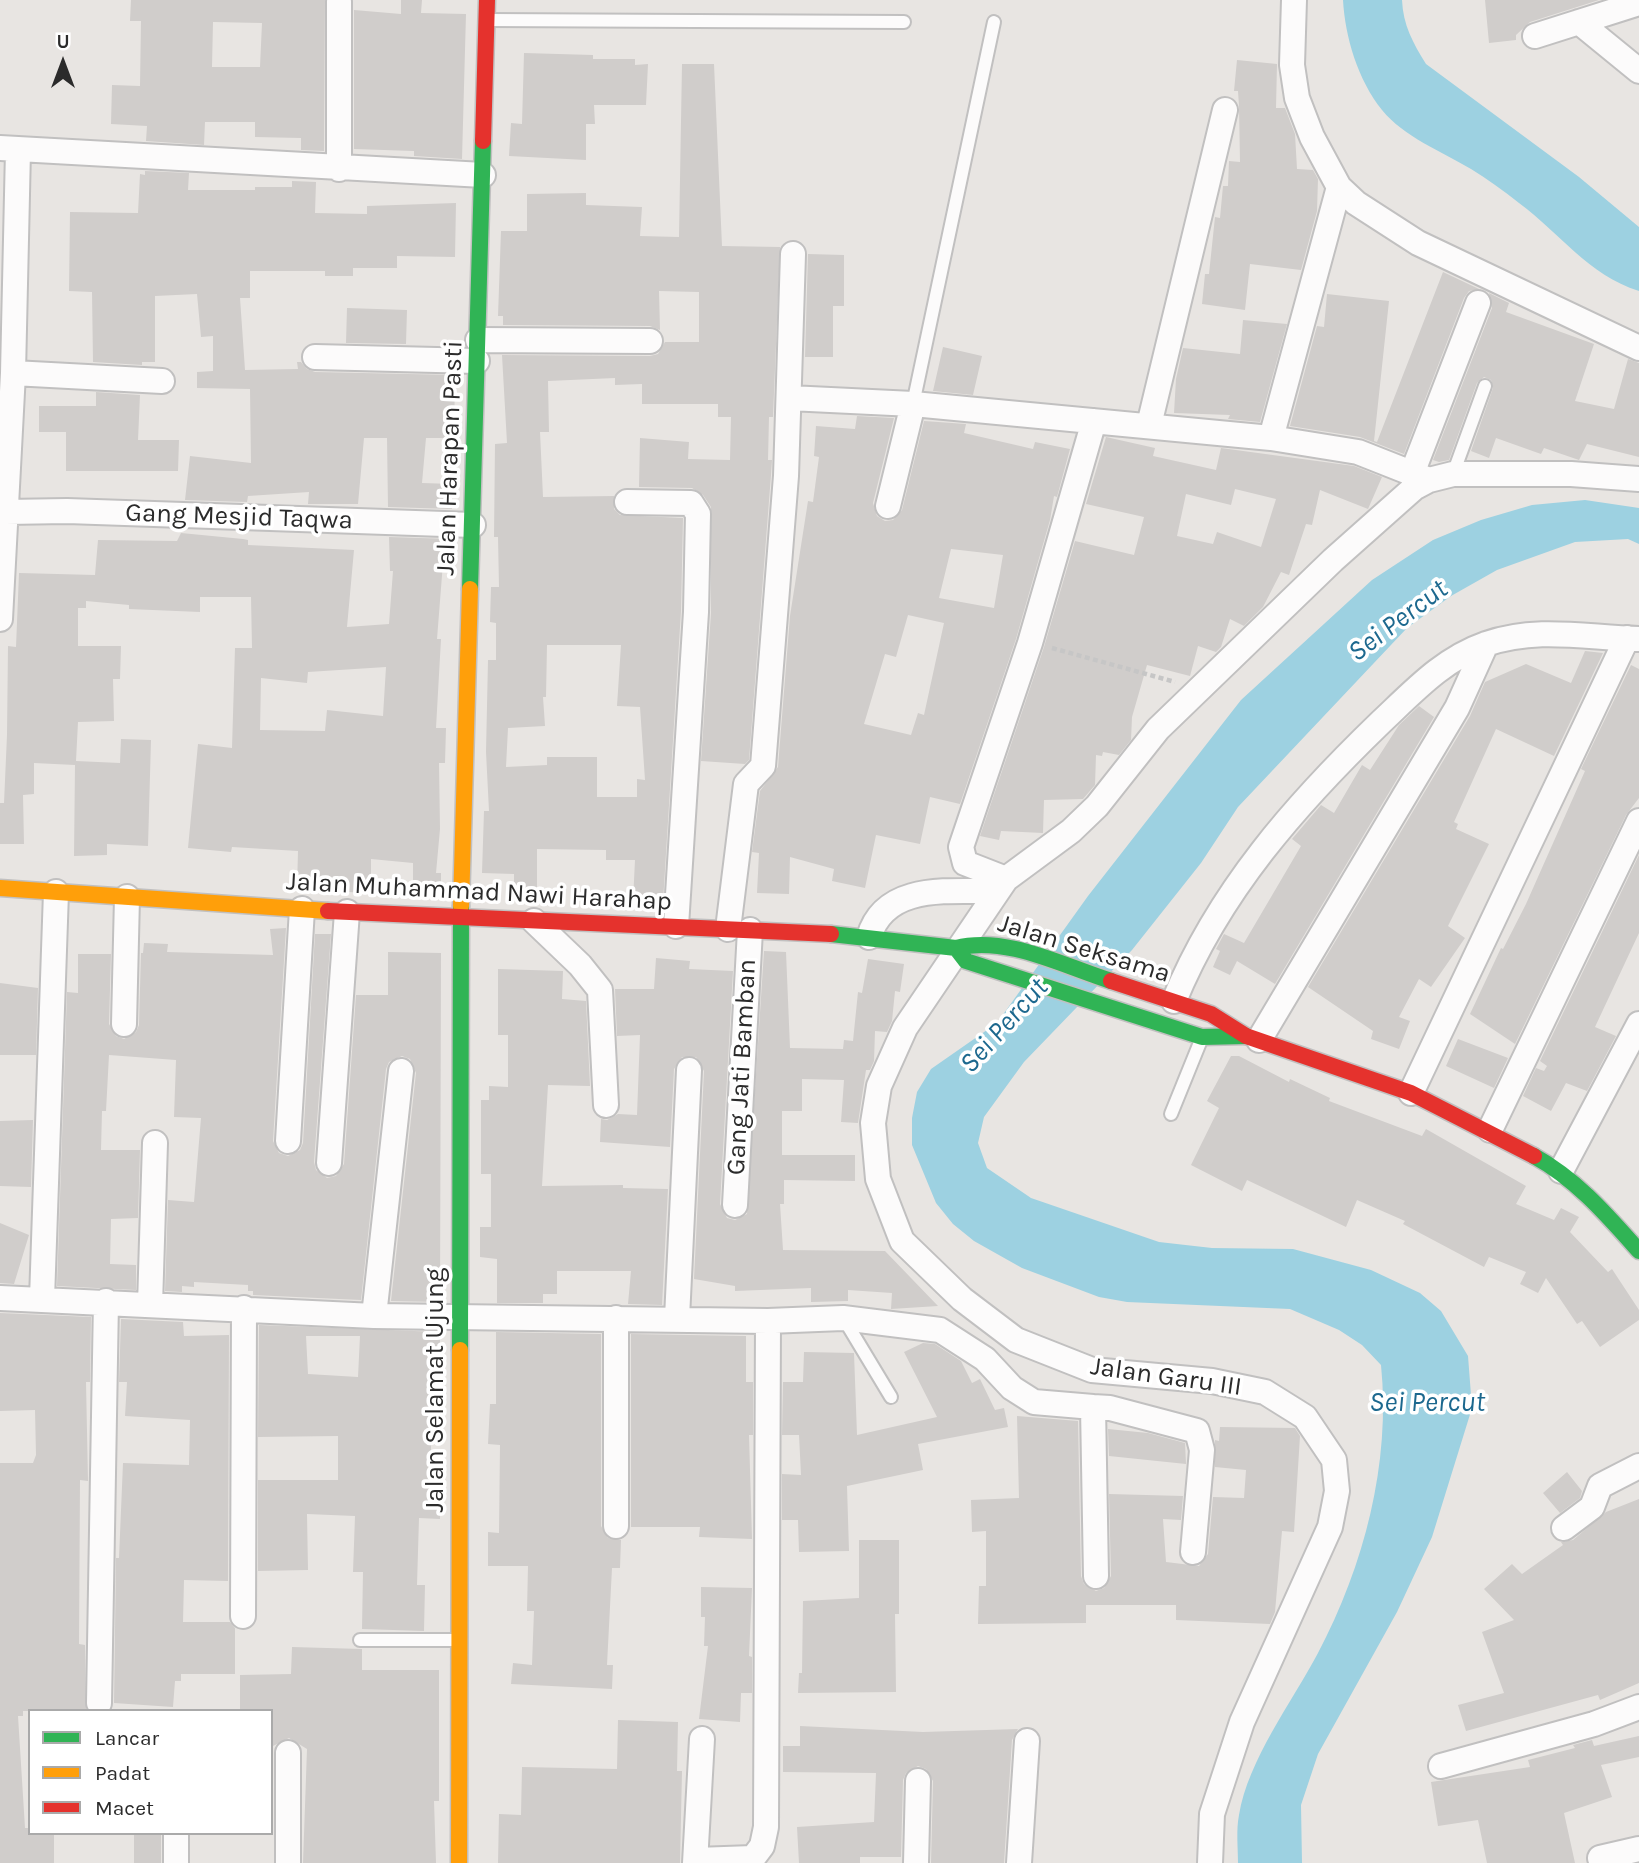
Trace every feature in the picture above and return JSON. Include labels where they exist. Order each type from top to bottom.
[{"type":"main road","name":"Jalan Harapan Pasti","points":[[461,918],[487,0]]},
{"type":"main road","name":"Jalan Muhammad Nawi Harahap","points":[[0,888],[348,912],[869,937],[956,948]]},
{"type":"main road","name":"Jalan Selamat Ujung","points":[[459,1863],[461,918]]},
{"type":"main road","name":"Jalan Seksama","points":[[1253,1038],[1202,1037],[966,961],[956,948],[975,943],[996,944],[1211,1014],[1253,1038],[1411,1093],[1490,1130],[1561,1171],[1605,1212],[1639,1251]]},
{"type":"street","points":[[1294,0],[1292,65],[1297,98],[1312,137],[1339,187],[1356,203],[1418,243],[1639,348]]},
{"type":"street","points":[[339,2],[339,169]]},
{"type":"street","points":[[1535,37],[1639,4]]},
{"type":"street","points":[[1579,22],[1639,71]]},
{"type":"street","points":[[1149,425],[1225,110]]},
{"type":"street","points":[[0,619],[13,373],[9,149],[483,175]]},
{"type":"street","points":[[1271,438],[1339,187]]},
{"type":"street","name":"Gang Jati Bamban","points":[[734,1205],[739,929],[746,785],[763,766],[786,476],[793,254]]},
{"type":"street","points":[[1432,475],[1478,303]]},
{"type":"street","points":[[315,357],[650,341]]},
{"type":"street","points":[[13,373],[162,381]]},
{"type":"street","points":[[789,398],[913,404],[1271,438],[1340,447],[1432,475],[1571,474],[1639,479]]},
{"type":"street","points":[[888,506],[913,404]]},
{"type":"street","points":[[1002,885],[965,863],[961,847],[1030,643],[1094,421]]},
{"type":"street","name":"Jalan Garu III","points":[[1210,1863],[1212,1814],[1242,1722],[1330,1527],[1337,1491],[1334,1460],[1305,1417],[1265,1392],[1212,1381],[1092,1370],[1016,1340],[962,1299],[902,1241],[878,1179],[873,1123],[878,1086],[905,1028],[956,948],[1002,885],[1088,814],[1158,729],[1363,532],[1432,475]]},
{"type":"street","points":[[627,502],[691,503],[698,514],[696,626],[676,926]]},
{"type":"street","name":"Gang Mesjid Taqwa","points":[[6,512],[67,511],[473,525]]},
{"type":"street","points":[[1174,1002],[1189,966],[1227,899],[1297,806],[1417,687],[1443,665],[1486,644],[1534,633],[1633,638],[1411,1093]]},
{"type":"street","points":[[1253,1038],[1457,708],[1486,644]]},
{"type":"street","points":[[1490,1130],[1639,821]]},
{"type":"street","points":[[869,937],[881,912],[892,903],[917,894],[1002,885]]},
{"type":"street","points":[[42,1299],[56,892]]},
{"type":"street","points":[[124,1024],[127,897]]},
{"type":"street","points":[[288,1140],[302,909]]},
{"type":"street","points":[[330,1163],[348,912]]},
{"type":"street","points":[[534,922],[580,965],[600,990],[606,1105]]},
{"type":"street","points":[[1561,1171],[1639,1024]]},
{"type":"street","points":[[677,1318],[689,1070]]},
{"type":"street","points":[[374,1316],[401,1071]]},
{"type":"street","points":[[150,1305],[155,1143]]},
{"type":"street","points":[[0,1298],[374,1316],[768,1321],[843,1318],[940,1331],[985,1359],[1012,1388],[1034,1402],[1110,1408],[1196,1431],[1202,1450],[1193,1552]]},
{"type":"street","points":[[99,1703],[106,1301]]},
{"type":"street","points":[[243,1616],[244,1308]]},
{"type":"street","points":[[616,1318],[616,1526]]},
{"type":"street","points":[[702,1740],[696,1862],[753,1858],[762,1846],[766,1827],[768,1321]]},
{"type":"street","points":[[1093,1407],[1096,1576]]},
{"type":"street","points":[[1564,1528],[1592,1507],[1600,1486],[1639,1466]]},
{"type":"street","points":[[1441,1766],[1594,1724],[1639,1707]]},
{"type":"street","points":[[1019,1863],[1027,1741]]},
{"type":"street","points":[[288,1753],[288,1863]]},
{"type":"street","points":[[916,1863],[918,1782]]},
{"type":"street","points":[[176,1835],[176,1863]]},
{"type":"street","points":[[1600,1858],[1639,1849]]},
{"type":"lane","points":[[487,20],[904,22]]},
{"type":"lane","points":[[913,404],[994,22]]},
{"type":"lane","points":[[1432,475],[1485,386]]},
{"type":"lane","points":[[1171,1114],[1211,1014]]},
{"type":"lane","points":[[843,1318],[891,1397]]},
{"type":"lane","points":[[360,1640],[459,1640]]},
{"type":"path","points":[[1030,643],[1200,690]]},
{"type":"water","points":[[1343,0],[1402,0],[1409,34],[1426,64],[1579,177],[1639,227],[1639,291],[1604,275],[1501,190],[1471,169],[1412,136],[1391,120],[1366,85],[1354,58]]},
{"type":"water","name":"Sei Percut","points":[[1585,500],[1639,508],[1639,544],[1628,539],[1575,542],[1497,570],[1451,596],[1407,628],[1238,807],[1201,863],[1132,950],[1024,1062],[984,1117],[978,1143],[987,1168],[1031,1198],[1159,1242],[1212,1248],[1293,1249],[1371,1270],[1420,1293],[1441,1311],[1468,1356],[1472,1408],[1432,1537],[1397,1612],[1318,1754],[1301,1805],[1302,1863],[1238,1863],[1238,1821],[1251,1773],[1318,1653],[1349,1585],[1361,1549],[1378,1476],[1383,1402],[1381,1365],[1362,1345],[1339,1330],[1290,1309],[1127,1302],[1099,1297],[1022,1268],[974,1241],[953,1224],[936,1203],[912,1145],[912,1118],[917,1092],[931,1069],[997,1023],[1088,896],[1241,700],[1372,580],[1433,540],[1481,520],[1532,505]]},
{"type":"building","points":[[131,0],[325,0],[324,151],[301,150],[301,138],[255,137],[255,122],[205,122],[204,145],[146,141],[147,126],[111,124],[112,85],[140,86],[141,21],[130,21]],"holes":[[[213,22],[262,23],[260,67],[212,67]]]},
{"type":"building","points":[[401,0],[422,0],[421,13],[466,14],[462,159],[414,156],[414,151],[354,149],[354,10],[401,14]]},
{"type":"building","points":[[1485,0],[1599,0],[1530,22],[1516,35],[1516,40],[1489,43]]},
{"type":"building","points":[[524,53],[593,55],[593,59],[635,59],[635,65],[648,64],[646,105],[594,105],[595,124],[586,124],[586,160],[509,156],[511,123],[522,124]]},
{"type":"building","points":[[1237,60],[1277,64],[1276,108],[1285,108],[1295,134],[1297,169],[1313,170],[1318,179],[1317,211],[1301,270],[1250,264],[1245,310],[1202,304],[1205,274],[1209,274],[1215,217],[1220,218],[1223,186],[1228,186],[1229,161],[1240,162],[1238,91],[1234,91]]},
{"type":"building","points":[[682,64],[714,64],[722,246],[780,247],[773,417],[769,417],[768,460],[772,460],[749,760],[745,764],[701,761],[711,613],[711,507],[703,495],[692,488],[639,487],[640,438],[689,442],[688,459],[730,460],[731,417],[718,417],[718,404],[642,404],[642,384],[615,385],[615,378],[548,381],[549,432],[540,432],[543,497],[614,496],[614,509],[620,515],[683,518],[681,611],[663,902],[633,901],[635,860],[606,860],[606,850],[537,849],[537,896],[514,896],[514,874],[482,873],[484,811],[489,811],[486,752],[488,660],[496,660],[496,623],[490,622],[491,587],[499,587],[498,537],[494,537],[495,444],[507,443],[502,355],[650,356],[658,354],[665,342],[699,342],[699,292],[659,291],[660,330],[650,326],[503,325],[503,316],[498,316],[501,231],[527,231],[527,194],[586,193],[586,205],[642,207],[640,236],[679,237]],"holes":[[[547,645],[621,645],[617,706],[640,707],[645,780],[637,779],[637,797],[597,797],[597,757],[547,757],[547,765],[506,767],[508,728],[545,726],[543,697],[546,697]]]},
{"type":"building","points":[[145,171],[189,173],[188,190],[255,190],[255,187],[292,187],[292,181],[316,182],[315,213],[367,214],[367,206],[456,203],[455,257],[397,256],[397,268],[353,268],[353,276],[325,276],[325,271],[250,271],[250,298],[240,298],[245,370],[298,369],[297,362],[301,362],[307,369],[315,372],[455,375],[454,438],[426,438],[422,483],[453,484],[452,509],[388,507],[387,438],[364,438],[358,504],[308,504],[309,492],[248,496],[247,502],[185,500],[190,456],[251,463],[250,389],[197,388],[197,372],[213,371],[213,336],[201,337],[197,294],[155,296],[155,362],[142,362],[142,365],[93,362],[92,292],[69,291],[70,212],[138,213],[140,174],[145,175]]},
{"type":"building","points":[[808,254],[844,255],[844,306],[833,306],[833,357],[805,357]]},
{"type":"building","points":[[1443,272],[1479,289],[1469,291],[1464,298],[1404,454],[1360,437],[1290,426],[1317,326],[1324,327],[1327,294],[1389,301],[1374,441],[1377,442]]},
{"type":"building","points":[[1489,293],[1509,303],[1506,312],[1594,344],[1575,401],[1614,409],[1628,359],[1639,363],[1639,457],[1587,444],[1579,460],[1544,448],[1541,454],[1496,438],[1489,458],[1471,451],[1493,388],[1491,380],[1484,377],[1477,383],[1449,460],[1433,460],[1492,308]]},
{"type":"building","points":[[347,308],[407,310],[406,344],[346,343]]},
{"type":"building","points":[[1243,320],[1287,324],[1260,422],[1228,419],[1230,415],[1174,413],[1176,379],[1183,348],[1240,354]]},
{"type":"building","points":[[943,347],[982,356],[973,395],[933,391]]},
{"type":"building","points":[[96,392],[140,395],[138,440],[179,440],[178,471],[66,471],[66,432],[39,432],[39,406],[96,406]]},
{"type":"building","points":[[857,416],[894,418],[873,503],[877,516],[885,521],[893,520],[902,510],[924,421],[966,424],[964,433],[1033,449],[1035,442],[1070,449],[1057,497],[1054,496],[1050,520],[1016,639],[960,804],[930,797],[920,844],[876,835],[865,888],[832,881],[834,869],[790,857],[789,894],[757,893],[759,853],[752,852],[760,791],[778,767],[790,616],[808,501],[813,502],[819,457],[814,456],[816,426],[855,429]],"holes":[[[951,549],[1003,555],[994,608],[939,598]],[[908,615],[944,623],[924,715],[918,713],[911,735],[864,724],[885,654],[896,657]]]},
{"type":"building","points":[[1106,437],[1155,448],[1153,456],[1216,470],[1221,448],[1354,466],[1382,477],[1368,509],[1320,490],[1312,525],[1306,524],[1289,575],[1281,572],[1263,607],[1244,626],[1230,619],[1221,647],[1216,652],[1198,646],[1190,676],[1147,665],[1132,717],[1131,740],[1119,755],[1103,752],[1102,756],[1096,755],[1095,785],[1083,799],[1044,800],[1043,833],[1001,831],[999,840],[980,836],[1044,647],[1075,541],[1134,555],[1144,517],[1086,504]],"holes":[[[1235,489],[1276,499],[1261,547],[1217,532],[1213,544],[1177,536],[1186,494],[1231,505]]]},
{"type":"building","points":[[181,533],[243,539],[248,540],[248,545],[354,550],[347,627],[389,624],[393,571],[390,571],[389,537],[452,539],[451,551],[444,550],[437,639],[441,639],[436,728],[446,728],[445,763],[439,763],[440,829],[436,873],[441,873],[441,896],[413,895],[413,863],[371,859],[371,893],[348,892],[297,888],[298,851],[232,847],[231,852],[188,848],[198,744],[232,748],[235,648],[252,648],[251,597],[200,597],[200,612],[129,609],[129,605],[86,601],[86,608],[78,608],[78,646],[121,646],[120,679],[113,679],[114,721],[78,722],[76,761],[120,763],[121,739],[151,740],[148,846],[107,844],[107,855],[74,856],[75,765],[34,763],[34,794],[23,795],[24,844],[0,844],[0,803],[4,803],[7,735],[8,646],[16,647],[19,573],[95,575],[98,540],[177,541]],"holes":[[[386,667],[383,716],[327,710],[325,731],[260,730],[261,678],[307,683],[308,672]]]},
{"type":"building","points":[[1585,651],[1603,653],[1554,756],[1496,729],[1454,822],[1458,824],[1456,829],[1489,844],[1448,926],[1465,938],[1431,987],[1419,979],[1399,1017],[1410,1021],[1399,1049],[1371,1039],[1373,1031],[1308,987],[1470,716],[1485,682],[1526,664],[1571,683]]},
{"type":"building","points":[[1631,665],[1639,669],[1639,798],[1626,815],[1515,1044],[1470,1014],[1501,948],[1503,949],[1526,904],[1585,771],[1581,769]]},
{"type":"building","points":[[1419,706],[1434,717],[1275,984],[1237,961],[1230,975],[1213,967],[1220,951],[1216,949],[1224,934],[1244,943],[1301,846],[1292,839],[1321,805],[1334,813],[1362,765],[1370,770],[1399,725]]},
{"type":"building","points":[[1639,855],[1639,933],[1595,1027],[1616,1036],[1587,1091],[1566,1083],[1551,1111],[1523,1096],[1536,1068],[1544,1071],[1547,1066],[1540,1061]]},
{"type":"building","points":[[286,928],[273,1141],[279,1153],[288,1156],[300,1150],[303,1143],[315,934],[331,934],[314,1162],[316,1170],[327,1178],[336,1176],[344,1164],[356,995],[388,995],[388,952],[441,953],[440,1302],[391,1301],[416,1073],[410,1059],[402,1056],[389,1062],[386,1069],[361,1300],[253,1295],[253,1291],[248,1291],[248,1285],[194,1282],[194,1287],[182,1286],[182,1292],[165,1291],[168,1200],[194,1202],[201,1118],[174,1117],[176,1060],[109,1055],[106,1111],[102,1111],[101,1150],[140,1150],[138,1218],[111,1219],[110,1264],[136,1265],[136,1290],[57,1286],[67,992],[78,993],[78,954],[111,954],[109,1024],[116,1036],[124,1039],[136,1032],[139,1025],[141,953],[144,943],[168,944],[167,952],[273,955],[270,929]]},
{"type":"building","points":[[764,951],[786,952],[790,1048],[843,1049],[844,1040],[853,1041],[858,992],[862,993],[868,959],[904,964],[900,992],[895,991],[892,1021],[887,1032],[875,1031],[874,1061],[870,1070],[866,1070],[858,1123],[841,1122],[844,1080],[802,1079],[802,1111],[782,1111],[782,1155],[855,1155],[855,1181],[784,1180],[784,1204],[780,1204],[783,1250],[885,1251],[938,1306],[891,1309],[892,1293],[848,1290],[848,1301],[811,1302],[811,1288],[735,1291],[735,1286],[694,1279],[704,1071],[696,1057],[682,1057],[674,1069],[670,1147],[600,1142],[601,1119],[607,1120],[618,1114],[637,1115],[640,1035],[617,1036],[615,989],[654,989],[656,958],[690,961],[689,969],[733,971],[720,1204],[727,1218],[735,1220],[747,1214]]},
{"type":"building","points":[[498,969],[563,971],[562,999],[586,1001],[590,1086],[548,1085],[542,1186],[623,1185],[623,1188],[668,1189],[662,1305],[628,1304],[631,1271],[557,1271],[557,1294],[543,1294],[543,1303],[497,1303],[497,1259],[480,1257],[480,1227],[491,1227],[491,1174],[481,1174],[481,1100],[489,1100],[489,1086],[508,1087],[508,1035],[498,1035]]},
{"type":"building","points":[[0,983],[38,988],[36,1055],[0,1055]]},
{"type":"building","points":[[1458,1039],[1508,1058],[1494,1088],[1446,1066]]},
{"type":"building","points":[[1231,1056],[1239,1056],[1289,1082],[1290,1079],[1330,1098],[1329,1101],[1422,1136],[1426,1129],[1526,1186],[1516,1204],[1554,1220],[1561,1208],[1579,1217],[1570,1232],[1608,1272],[1612,1269],[1639,1310],[1639,1320],[1600,1347],[1582,1321],[1577,1324],[1546,1278],[1538,1293],[1520,1284],[1526,1272],[1489,1257],[1484,1267],[1403,1224],[1405,1221],[1357,1200],[1346,1227],[1247,1180],[1242,1191],[1191,1165],[1219,1108],[1207,1101]]},
{"type":"building","points":[[33,1120],[31,1187],[0,1186],[0,1121]]},
{"type":"building","points":[[0,1223],[29,1235],[14,1284],[0,1283]]},
{"type":"building","points":[[0,1313],[91,1317],[90,1382],[86,1382],[88,1481],[80,1480],[79,1644],[85,1645],[86,1709],[28,1709],[23,1711],[23,1716],[18,1716],[25,1828],[28,1828],[28,1835],[54,1835],[54,1863],[0,1863],[0,1463],[33,1463],[36,1455],[35,1410],[0,1411]]},
{"type":"building","points":[[121,1319],[183,1322],[184,1336],[229,1335],[228,1581],[184,1580],[183,1622],[230,1622],[235,1628],[235,1674],[181,1674],[181,1681],[175,1681],[173,1707],[114,1703],[116,1558],[119,1558],[123,1463],[189,1465],[190,1420],[125,1416],[127,1382],[119,1382]]},
{"type":"building","points":[[259,1325],[440,1332],[440,1401],[431,1400],[431,1468],[440,1469],[440,1519],[419,1518],[417,1585],[425,1585],[424,1631],[362,1629],[363,1572],[353,1572],[355,1516],[307,1514],[308,1570],[258,1571],[258,1480],[338,1480],[338,1436],[258,1437]],"holes":[[[306,1336],[360,1336],[358,1377],[308,1374]]]},
{"type":"building","points":[[496,1332],[601,1334],[601,1526],[608,1538],[621,1540],[620,1568],[612,1568],[607,1665],[613,1665],[612,1689],[511,1684],[513,1663],[532,1665],[534,1611],[527,1611],[528,1566],[488,1566],[488,1532],[499,1533],[500,1445],[488,1444],[490,1404],[496,1404]]},
{"type":"building","points":[[631,1334],[746,1336],[746,1382],[753,1382],[753,1435],[749,1435],[752,1539],[699,1537],[700,1527],[631,1527]]},
{"type":"building","points":[[923,1343],[935,1344],[961,1361],[972,1383],[980,1379],[995,1410],[1004,1408],[1008,1427],[918,1444],[923,1470],[847,1486],[849,1551],[799,1552],[798,1520],[782,1520],[782,1474],[801,1475],[799,1435],[782,1435],[783,1382],[803,1382],[804,1352],[854,1353],[857,1435],[937,1417],[904,1352]]},
{"type":"building","points":[[1017,1416],[1078,1421],[1081,1576],[1084,1584],[1096,1591],[1104,1588],[1111,1576],[1109,1494],[1183,1496],[1181,1520],[1163,1519],[1166,1562],[1199,1566],[1208,1554],[1213,1497],[1244,1498],[1246,1470],[1215,1467],[1215,1440],[1219,1441],[1220,1427],[1295,1428],[1300,1436],[1294,1532],[1282,1531],[1275,1612],[1270,1624],[1176,1620],[1176,1605],[1086,1605],[1086,1623],[978,1624],[979,1586],[986,1586],[986,1531],[972,1532],[971,1500],[1019,1498]]},
{"type":"building","points":[[1108,1429],[1148,1433],[1185,1443],[1186,1464],[1109,1456]]},
{"type":"building","points":[[1567,1472],[1582,1491],[1580,1498],[1560,1513],[1543,1493]]},
{"type":"building","points":[[1639,1499],[1639,1683],[1600,1700],[1598,1695],[1466,1731],[1458,1705],[1504,1693],[1482,1632],[1514,1620],[1484,1589],[1512,1564],[1522,1574],[1563,1545],[1561,1542],[1573,1540],[1606,1512]]},
{"type":"building","points":[[859,1540],[899,1540],[899,1614],[895,1614],[896,1692],[798,1693],[799,1673],[802,1673],[803,1601],[859,1598]]},
{"type":"building","points":[[701,1587],[752,1588],[749,1656],[752,1657],[752,1693],[741,1693],[740,1722],[699,1719],[708,1646],[704,1646],[705,1617],[701,1617]]},
{"type":"building","points":[[292,1647],[362,1649],[362,1670],[439,1670],[439,1801],[434,1801],[436,1863],[303,1863],[307,1749],[289,1738],[273,1746],[273,1709],[240,1709],[240,1675],[291,1674]]},
{"type":"building","points":[[618,1720],[678,1722],[677,1771],[682,1771],[680,1863],[498,1863],[499,1814],[521,1815],[522,1767],[617,1769]]},
{"type":"building","points":[[800,1726],[923,1732],[1018,1729],[1012,1740],[1004,1863],[931,1863],[933,1781],[926,1769],[918,1766],[906,1773],[903,1780],[901,1857],[860,1857],[860,1863],[799,1863],[797,1827],[874,1822],[876,1773],[783,1772],[783,1746],[800,1746]]},
{"type":"building","points":[[1639,1736],[1639,1757],[1601,1765],[1612,1797],[1564,1813],[1575,1863],[1487,1863],[1478,1820],[1438,1826],[1431,1782],[1530,1767],[1528,1760],[1575,1748],[1573,1745],[1592,1740],[1594,1746]]},
{"type":"building","points":[[134,1835],[161,1835],[161,1863],[134,1863]]},
{"type":"traffic: fast","points":[[470,589],[483,141]]},
{"type":"traffic: fast","points":[[460,1350],[461,906]]},
{"type":"traffic: fast","points":[[831,934],[956,948],[975,945],[1014,949],[1111,981]]},
{"type":"traffic: fast","points":[[956,948],[966,961],[1202,1037],[1246,1036]]},
{"type":"traffic: fast","points":[[1534,1156],[1564,1175],[1603,1211],[1639,1251]]},
{"type":"traffic: slow","points":[[461,906],[470,589]]},
{"type":"traffic: slow","points":[[0,888],[328,911]]},
{"type":"traffic: slow","points":[[459,1863],[460,1350]]},
{"type":"traffic: jam","points":[[483,141],[487,0]]},
{"type":"traffic: jam","points":[[328,911],[831,934]]},
{"type":"traffic: jam","points":[[1111,981],[1211,1014],[1246,1036],[1411,1093],[1534,1156]]}]
